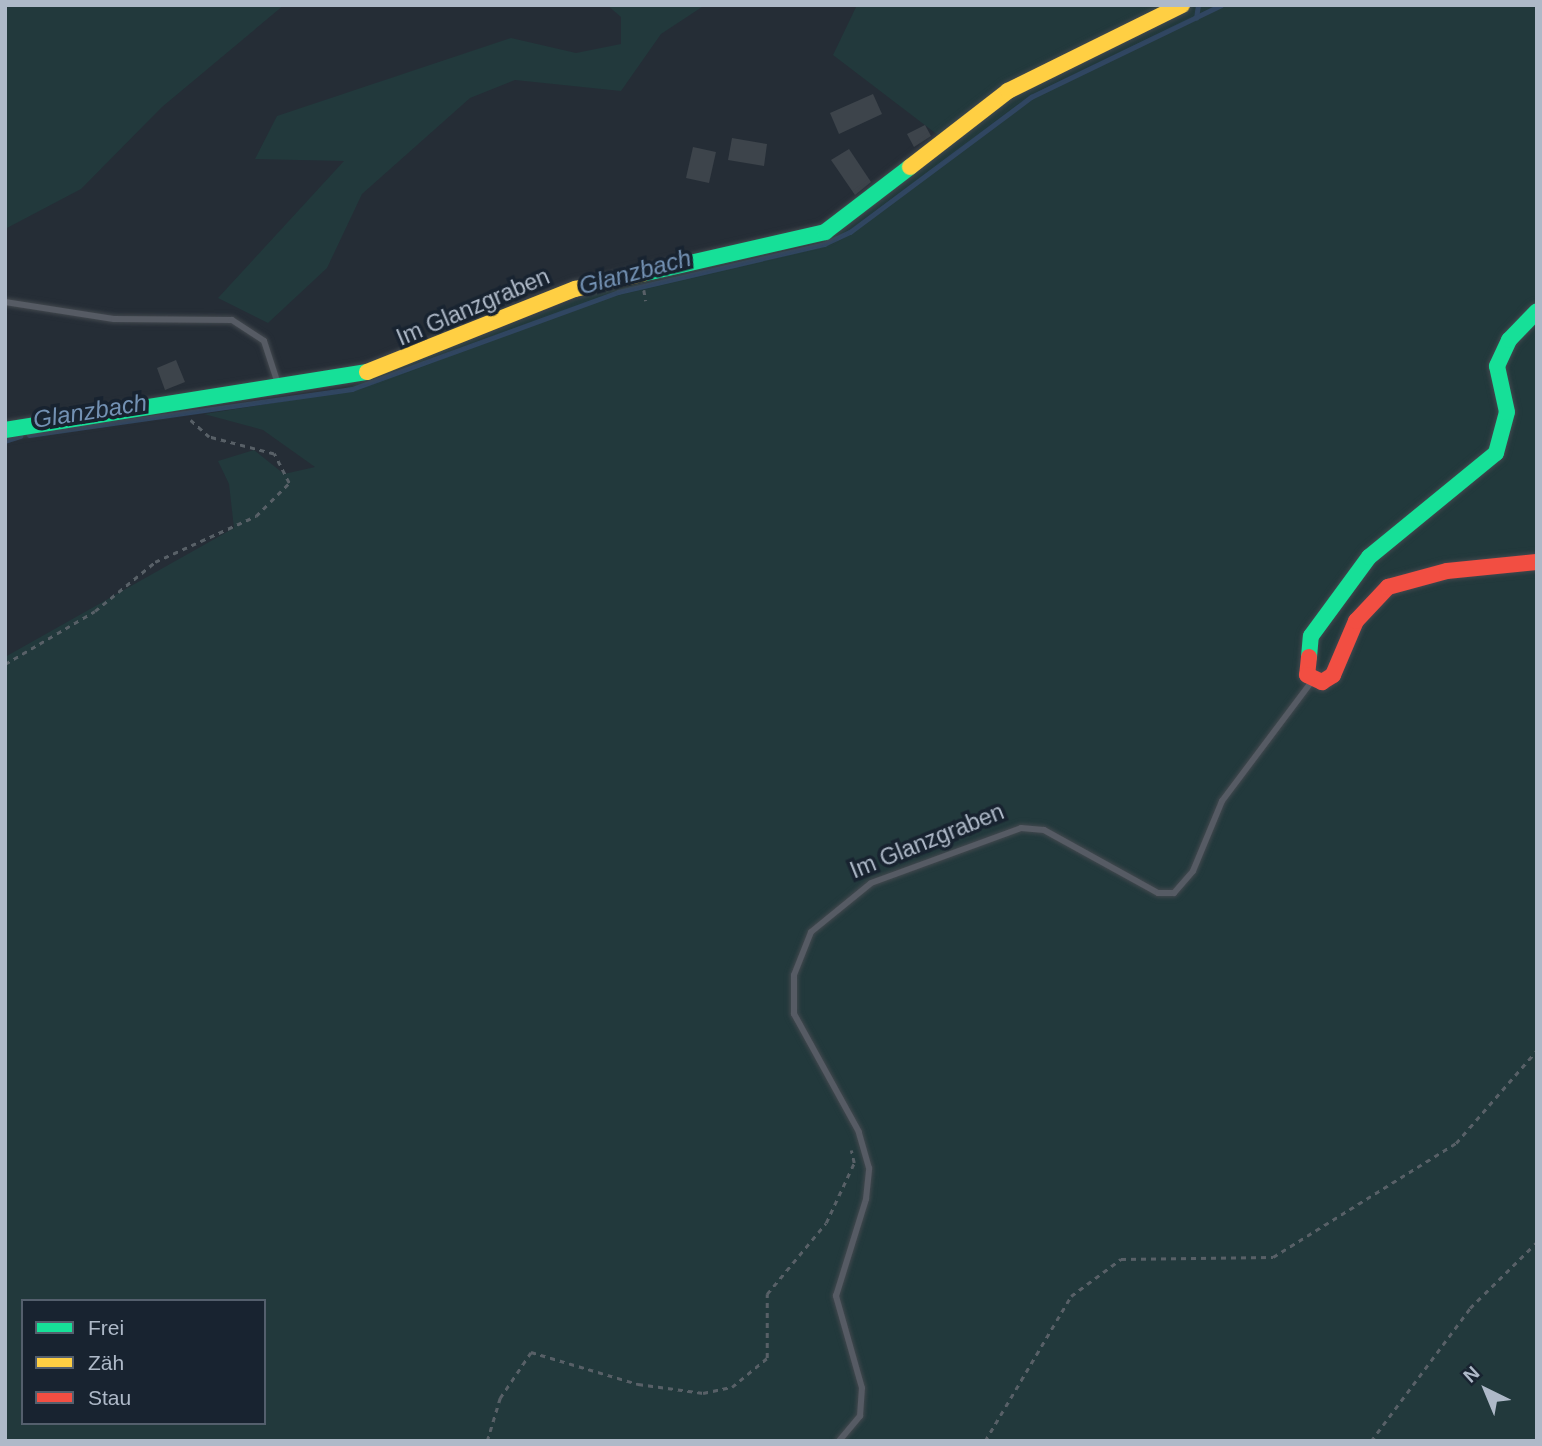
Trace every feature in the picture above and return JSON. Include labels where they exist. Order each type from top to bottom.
[{"type":"street","name":"Im Glanzgraben","points":[[5,430],[280,389],[408,360],[626,274],[825,232],[1008,91],[1182,5]]},
{"type":"street","points":[[1537,311],[1509,340],[1497,366],[1507,412],[1496,453],[1369,557],[1311,636],[1307,675],[1313,680],[1334,675],[1356,621],[1388,587],[1447,571],[1537,562]]},
{"type":"lane","points":[[5,302],[114,319],[232,320],[264,341],[280,389]]},
{"type":"lane","name":"Im Glanzgraben","points":[[839,1441],[860,1416],[862,1388],[836,1296],[866,1199],[869,1168],[859,1132],[794,1014],[794,975],[811,932],[870,883],[1021,828],[1044,831],[1158,893],[1174,894],[1193,872],[1222,801],[1313,680]]},
{"type":"path","points":[[5,664],[95,611],[155,562],[256,516],[289,483],[274,454],[209,437],[191,422]]},
{"type":"path","points":[[985,1441],[1071,1296],[1121,1259],[1273,1257],[1456,1143],[1537,1049]]},
{"type":"path","points":[[487,1441],[500,1398],[531,1352],[638,1384],[703,1393],[732,1387],[767,1358],[767,1294],[826,1223],[854,1163],[849,1138]]},
{"type":"path","points":[[1371,1441],[1470,1308],[1537,1242]]},
{"type":"green space","points":[[5,5],[284,5],[162,107],[81,189],[5,229]]},
{"type":"green space","points":[[607,5],[705,5],[661,34],[621,91],[515,80],[470,98],[362,194],[327,268],[268,323],[218,298],[344,161],[255,159],[277,116],[511,38],[576,53],[621,44],[621,17]]},
{"type":"green space","points":[[857,5],[1537,5],[1537,1441],[5,1441],[5,657],[234,528],[229,484],[218,461],[254,450],[284,474],[315,467],[263,430],[204,414],[330,394],[618,283],[808,246],[838,233],[947,142],[833,55]]},
{"type":"building","points":[[873,94],[882,114],[839,134],[830,113]]},
{"type":"building","points":[[925,125],[931,136],[914,147],[907,134]]},
{"type":"building","points":[[732,138],[767,144],[764,166],[728,160]]},
{"type":"building","points":[[693,147],[716,152],[709,183],[686,178]]},
{"type":"building","points":[[849,149],[871,182],[855,195],[831,160]]},
{"type":"building","points":[[176,360],[185,382],[165,390],[157,368]]},
{"type":"waterway","name":"Glanzbach","points":[[29,435],[352,389],[618,292],[824,244],[850,232],[1031,97],[1221,5]]},
{"type":"waterway","points":[[1196,18],[1198,6]]},
{"type":"waterway","name":"Glanzbach","points":[[5,441],[20,436]]},
{"type":"traffic: fast","points":[[642,274],[825,232],[910,167]]},
{"type":"traffic: fast","points":[[1309,657],[1311,636],[1369,557],[1496,453],[1507,412],[1497,366],[1509,340],[1537,311]]},
{"type":"traffic: fast","points":[[5,430],[367,372]]},
{"type":"traffic: slow","points":[[910,167],[1008,91],[1182,5]]},
{"type":"traffic: slow","points":[[367,372],[575,289],[642,274]]},
{"type":"traffic: jam","points":[[1309,657],[1307,675],[1322,682],[1333,675],[1356,621],[1388,587],[1447,571],[1537,562]]}]
